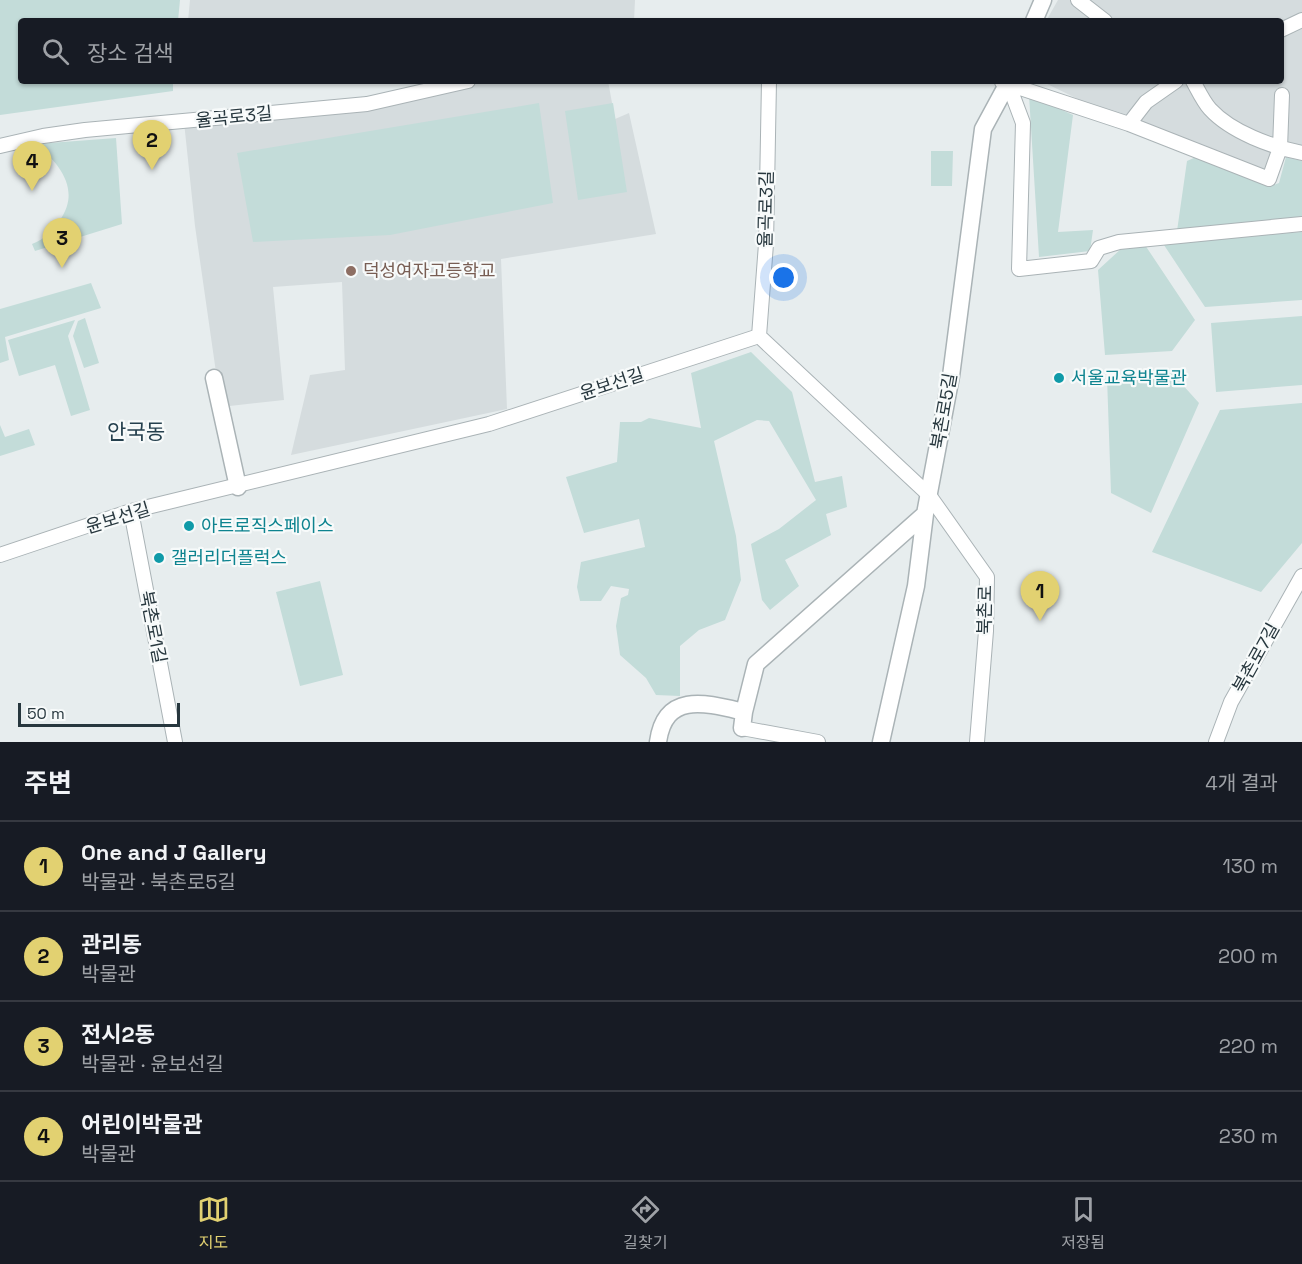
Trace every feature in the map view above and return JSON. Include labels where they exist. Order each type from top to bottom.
[{"type":"street","points":[[1035,18],[1043,0]]},
{"type":"street","name":"북촌로5길","points":[[881,742],[916,586],[925,514],[951,376],[983,129],[1005,84]]},
{"type":"street","points":[[214,378],[238,487]]},
{"type":"street","points":[[658,742],[667,715],[682,704],[716,705],[743,720],[756,664],[925,514]]},
{"type":"lane","points":[[1078,0],[1100,18]]},
{"type":"lane","points":[[1284,29],[1302,20]]},
{"type":"lane","name":"율곡로3길","points":[[0,146],[43,136],[85,130],[367,105],[455,84]]},
{"type":"lane","name":"율곡로3길","points":[[759,336],[766,244],[769,84]]},
{"type":"lane","points":[[1007,84],[1023,123],[1019,268],[1091,261],[1099,248],[1119,242],[1302,224]]},
{"type":"lane","points":[[1012,84],[1129,123],[1269,179],[1280,148],[1282,95]]},
{"type":"lane","points":[[1129,123],[1146,102],[1172,84]]},
{"type":"lane","points":[[1195,84],[1210,109],[1238,129],[1280,148],[1302,153]]},
{"type":"lane","points":[[759,336],[929,495]]},
{"type":"lane","name":"윤보선길","points":[[0,555],[131,511],[238,487],[489,424],[759,336]]},
{"type":"lane","name":"북촌로","points":[[929,495],[987,577],[986,631],[977,742]]},
{"type":"lane","name":"북촌로1길","points":[[131,511],[175,742]]},
{"type":"lane","name":"북촌로7길","points":[[1216,742],[1231,702],[1302,576]]},
{"type":"lane","points":[[743,720],[818,742]]},
{"type":"shaded area","points":[[190,0],[635,0],[634,18],[188,18]]},
{"type":"shaded area","points":[[1058,0],[1302,0],[1302,153],[1280,149],[1269,179],[1129,124],[1047,84],[1284,84],[1284,18],[1048,18]]},
{"type":"shaded area","name":"덕성여자고등학교","points":[[460,84],[609,84],[615,119],[629,113],[656,234],[501,259],[507,409],[291,455],[310,375],[345,370],[342,282],[273,287],[284,400],[221,407],[195,226],[184,122],[337,111]]},
{"type":"green space","points":[[0,0],[180,0],[178,18],[18,18],[18,84],[173,84],[173,91],[0,115]]},
{"type":"green space","points":[[1029,95],[1073,115],[1058,232],[1093,230],[1090,251],[1039,257]]},
{"type":"green space","points":[[539,103],[553,203],[390,235],[253,242],[237,153]]},
{"type":"green space","points":[[613,103],[627,192],[578,200],[565,111]]},
{"type":"green space","points":[[116,138],[122,224],[35,251],[32,244],[54,228],[66,209],[68,198],[68,188],[60,169],[36,144]]},
{"type":"green space","points":[[931,151],[953,151],[952,186],[931,186]]},
{"type":"green space","points":[[1196,157],[1271,186],[1279,183],[1286,157],[1302,161],[1302,219],[1177,231],[1187,161]]},
{"type":"green space","points":[[1302,232],[1302,300],[1205,307],[1162,242]]},
{"type":"green space","points":[[1145,245],[1195,320],[1172,351],[1105,355],[1098,270],[1122,248]]},
{"type":"green space","points":[[91,283],[101,308],[5,337],[9,360],[0,363],[0,309]]},
{"type":"green space","points":[[1302,316],[1302,385],[1216,392],[1211,323]]},
{"type":"green space","points":[[85,318],[99,363],[84,368],[73,336],[78,321]]},
{"type":"green space","points":[[75,320],[68,336],[90,410],[71,416],[55,365],[19,376],[8,340]]},
{"type":"green space","points":[[751,352],[792,392],[815,482],[842,476],[847,507],[826,514],[831,535],[785,560],[799,586],[770,610],[762,600],[751,544],[779,529],[816,500],[769,421],[757,420],[714,441],[736,536],[741,580],[725,620],[699,630],[680,646],[680,696],[656,695],[646,678],[620,655],[616,626],[621,598],[628,595],[629,589],[611,586],[601,601],[580,601],[577,587],[581,562],[645,547],[639,519],[584,533],[566,477],[617,462],[620,422],[641,422],[649,418],[701,428],[691,373]]},
{"type":"green space","points":[[1172,373],[1199,403],[1151,513],[1111,493],[1107,377]]},
{"type":"green space","points":[[1302,403],[1302,543],[1261,592],[1152,552],[1220,410]]},
{"type":"green space","points":[[0,425],[5,437],[29,429],[35,445],[0,456]]},
{"type":"green space","points":[[320,581],[343,675],[300,686],[276,592]]},
{"type":"place","name":"관리동","points":[[152,170]]},
{"type":"place","name":"어린이박물관","points":[[32,191]]},
{"type":"place","name":"전시2동","points":[[62,268]]},
{"type":"place","name":"덕성여자고등학교","points":[[351,271]]},
{"type":"place","name":"서울교육박물관","points":[[1059,378]]},
{"type":"place","name":"아트로직스페이스","points":[[189,526]]},
{"type":"place","name":"갤러리더플럭스","points":[[159,558]]},
{"type":"place","name":"One and J Gallery","points":[[1040,621]]},
{"type":"district","name":"안국동","points":[[136,432]]}]
